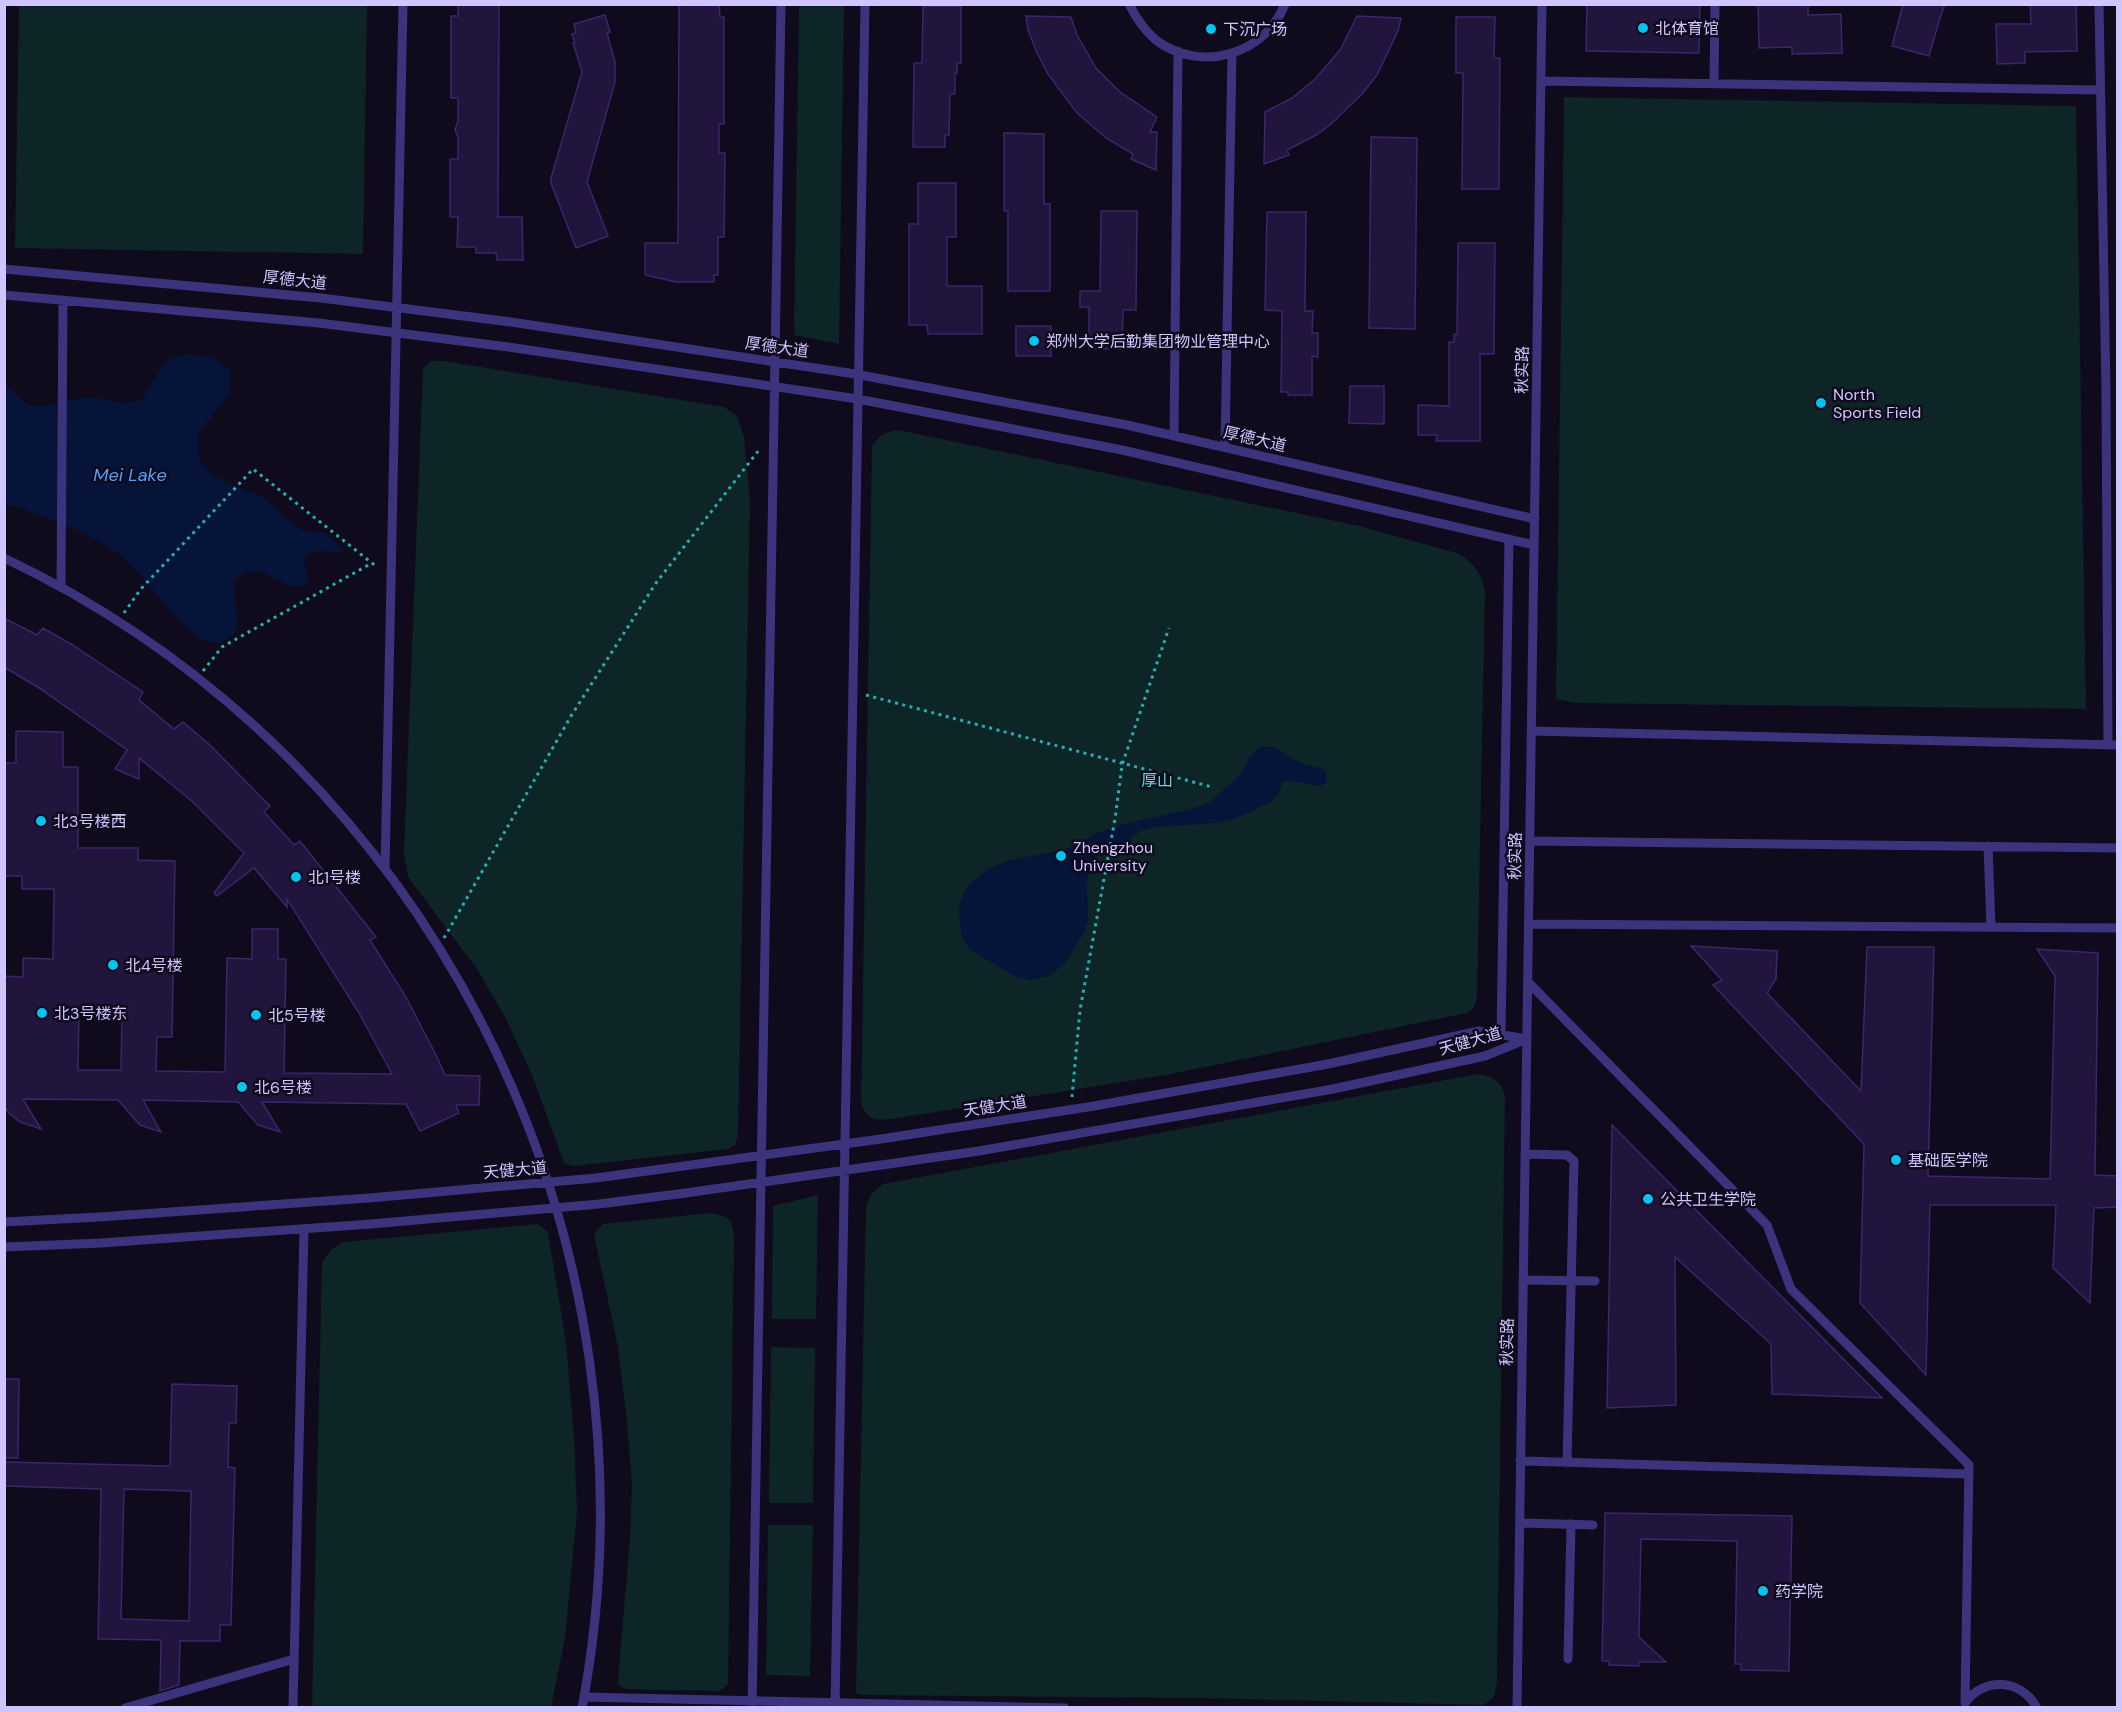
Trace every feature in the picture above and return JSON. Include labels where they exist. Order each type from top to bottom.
[{"type":"lane","points":[[385,870],[403,4]]},
{"type":"lane","points":[[752,1704],[781,4]]},
{"type":"lane","points":[[835,1705],[865,4]]},
{"type":"lane","points":[[1129,4],[1146,30],[1157,41],[1178,51],[1214,57],[1257,43],[1276,21],[1285,4]]},
{"type":"lane","name":"秋实路","points":[[1517,1707],[1542,4]]},
{"type":"lane","points":[[1714,83],[1715,4]]},
{"type":"lane","points":[[1532,731],[2113,745],[2099,4]]},
{"type":"lane","points":[[1174,436],[1178,51]]},
{"type":"lane","points":[[1225,447],[1232,53]]},
{"type":"lane","points":[[1541,81],[2100,90]]},
{"type":"lane","name":"厚德大道","points":[[4,270],[310,297],[858,374],[1174,436],[1535,519]]},
{"type":"lane","points":[[4,295],[319,323],[519,349],[858,399],[1122,450],[1534,545]]},
{"type":"lane","points":[[61,587],[63,300]]},
{"type":"lane","points":[[1501,1034],[1509,539]]},
{"type":"lane","points":[[4,558],[61,587],[118,621],[197,678],[252,724],[290,760],[326,798],[385,870],[438,947],[476,1011],[521,1106],[549,1182],[581,1306],[595,1400],[600,1464],[599,1571],[583,1702],[1065,1707]]},
{"type":"lane","points":[[1530,841],[2118,848]]},
{"type":"lane","points":[[1988,846],[1991,927]]},
{"type":"lane","points":[[1529,924],[2118,928]]},
{"type":"lane","points":[[1528,982],[1767,1225],[1791,1289],[1969,1465],[1964,1705]]},
{"type":"lane","name":"天健大道","points":[[4,1221],[99,1217],[357,1199],[661,1170],[1070,1110],[1328,1064],[1479,1031],[1527,1039]]},
{"type":"lane","name":"天健大道","points":[[4,1247],[304,1229],[675,1194],[1066,1137],[1333,1089],[1485,1056],[1527,1039]]},
{"type":"lane","points":[[1525,1154],[1567,1155],[1574,1161],[1566,1463]]},
{"type":"lane","points":[[293,1707],[304,1229]]},
{"type":"lane","points":[[1523,1280],[1595,1281]]},
{"type":"lane","points":[[1521,1461],[1969,1474]]},
{"type":"lane","points":[[1520,1523],[1593,1525]]},
{"type":"lane","points":[[1568,1659],[1571,1524]]},
{"type":"lane","points":[[125,1707],[294,1659]]},
{"type":"lane","points":[[1964,1705],[1979,1689],[2000,1684],[2012,1685],[2021,1690],[2030,1696],[2037,1707]]},
{"type":"path","points":[[438,947],[571,716],[656,584],[774,430]]},
{"type":"path","points":[[118,621],[140,590],[253,469],[391,578]]},
{"type":"path","points":[[197,678],[222,647],[372,563]]},
{"type":"path","points":[[1070,1110],[1080,1010],[1115,819],[1122,765],[1170,628]]},
{"type":"path","points":[[853,692],[1212,787]]},
{"type":"green space","points":[[19,5],[367,5],[363,254],[15,248]]},
{"type":"green space","points":[[799,5],[844,5],[839,344],[794,335]]},
{"type":"green space","name":"North Sports Field","points":[[1564,97],[2076,106],[2086,709],[1576,703],[1556,699]]},
{"type":"green space","points":[[431,361],[444,361],[724,407],[737,416],[744,437],[750,501],[738,1135],[735,1145],[728,1149],[574,1166],[564,1163],[532,1075],[506,1019],[477,969],[408,877],[404,852],[423,368]]},
{"type":"green space","name":"厚山","points":[[898,430],[1359,526],[1460,554],[1474,566],[1482,579],[1485,592],[1477,998],[1474,1007],[1467,1013],[1166,1075],[892,1119],[876,1119],[867,1114],[861,1104],[872,446],[883,435]]},
{"type":"green space","points":[[1478,1074],[1496,1080],[1505,1096],[1497,1681],[1494,1697],[1484,1705],[1197,1698],[862,1695],[856,1693],[866,1207],[871,1194],[883,1184]]},
{"type":"green space","points":[[818,1195],[816,1319],[772,1319],[773,1206]]},
{"type":"green space","points":[[710,1213],[729,1219],[734,1238],[728,1684],[718,1691],[625,1689],[619,1685],[618,1680],[630,1539],[632,1484],[618,1347],[594,1234],[603,1224]]},
{"type":"green space","points":[[537,1224],[548,1232],[566,1342],[574,1437],[577,1512],[565,1638],[551,1707],[312,1707],[322,1262],[331,1250],[344,1242]]},
{"type":"green space","points":[[771,1347],[815,1348],[813,1503],[769,1503]]},
{"type":"green space","points":[[768,1525],[813,1525],[810,1676],[766,1675]]},
{"type":"water","name":"Mei Lake","points":[[185,354],[210,358],[231,371],[230,393],[199,433],[198,450],[201,461],[211,475],[264,498],[297,527],[304,531],[323,532],[345,552],[316,551],[305,556],[307,584],[300,587],[284,584],[264,573],[249,572],[242,575],[236,582],[234,590],[237,628],[232,636],[222,642],[211,642],[187,628],[135,569],[94,538],[14,506],[5,505],[4,384],[32,406],[46,406],[80,398],[96,398],[122,403],[141,400],[166,361]]},
{"type":"water","points":[[1261,747],[1273,747],[1296,760],[1322,769],[1325,771],[1327,782],[1320,786],[1286,781],[1282,783],[1278,795],[1272,801],[1235,819],[1216,823],[1154,827],[1140,831],[1127,842],[1091,859],[1087,882],[1088,921],[1083,935],[1064,964],[1049,976],[1030,980],[1016,977],[969,949],[961,935],[959,905],[965,891],[988,869],[1006,861],[1059,851],[1074,846],[1097,833],[1127,823],[1189,810],[1210,802],[1240,775],[1250,756]]},
{"type":"building","points":[[458,4],[499,4],[498,217],[522,217],[523,260],[497,260],[496,253],[476,253],[476,247],[457,247],[458,217],[450,217],[450,159],[458,159],[458,137],[455,130],[458,121],[458,98],[451,98],[451,16],[458,16]]},
{"type":"building","points":[[679,4],[719,4],[720,17],[724,17],[724,124],[719,124],[719,153],[725,153],[724,237],[718,237],[718,275],[714,275],[714,282],[676,282],[645,275],[645,243],[678,243]]},
{"type":"building","name":"北体育馆","points":[[1587,4],[1700,4],[1699,53],[1586,51]]},
{"type":"building","points":[[1758,4],[1808,4],[1808,15],[1841,14],[1842,53],[1792,54],[1792,47],[1759,48]]},
{"type":"building","points":[[1903,4],[1945,4],[1929,56],[1892,46]]},
{"type":"building","points":[[2030,4],[2076,4],[2077,51],[2025,52],[2025,63],[1997,64],[1996,24],[2031,24]]},
{"type":"building","points":[[923,6],[961,6],[961,63],[957,63],[957,73],[955,73],[955,94],[950,94],[949,135],[945,135],[945,147],[913,147],[914,63],[922,63]]},
{"type":"building","points":[[605,15],[615,62],[615,82],[587,182],[608,236],[576,248],[551,178],[582,72],[573,43],[575,43],[572,34],[576,33],[574,24]]},
{"type":"building","points":[[1026,16],[1071,17],[1077,35],[1096,68],[1120,92],[1157,117],[1150,132],[1157,132],[1156,170],[1131,159],[1133,154],[1106,138],[1077,113],[1048,74],[1028,30]]},
{"type":"building","points":[[1357,16],[1401,18],[1398,31],[1377,75],[1362,94],[1331,124],[1316,135],[1287,150],[1289,155],[1264,164],[1265,112],[1292,98],[1315,79],[1340,50]]},
{"type":"building","points":[[1456,17],[1495,17],[1494,58],[1500,58],[1499,189],[1462,189],[1463,73],[1456,73]]},
{"type":"building","points":[[1004,133],[1044,134],[1044,204],[1050,204],[1050,291],[1008,291],[1008,211],[1004,211]]},
{"type":"building","points":[[1371,137],[1417,138],[1415,329],[1369,328]]},
{"type":"building","points":[[918,183],[956,183],[956,237],[947,237],[947,286],[982,286],[982,334],[928,334],[927,325],[909,325],[909,224],[918,224]]},
{"type":"building","points":[[1101,211],[1137,211],[1136,310],[1123,310],[1122,349],[1089,349],[1089,307],[1080,307],[1080,291],[1100,291]]},
{"type":"building","points":[[1267,212],[1306,212],[1305,311],[1313,311],[1312,333],[1318,333],[1318,357],[1312,356],[1312,395],[1288,395],[1288,392],[1281,392],[1282,311],[1265,310]]},
{"type":"building","points":[[1458,243],[1495,243],[1494,354],[1480,354],[1480,441],[1436,441],[1437,435],[1418,435],[1418,405],[1449,406],[1449,342],[1454,342],[1454,334],[1457,334]]},
{"type":"building","name":"郑州大学后勤集团物业管理中心","points":[[1016,326],[1051,326],[1051,356],[1016,356]]},
{"type":"building","points":[[1350,386],[1384,386],[1384,424],[1349,423]]},
{"type":"building","points":[[4,618],[37,635],[43,628],[143,692],[139,700],[174,729],[183,722],[211,746],[270,806],[264,812],[294,845],[300,841],[376,937],[370,940],[406,997],[445,1075],[480,1076],[479,1105],[456,1105],[459,1113],[420,1131],[406,1104],[262,1102],[280,1132],[258,1125],[238,1102],[143,1100],[161,1132],[140,1125],[118,1100],[23,1099],[41,1129],[20,1122],[10,1114],[4,1106],[4,976],[23,977],[23,958],[53,959],[54,889],[22,889],[22,876],[4,876],[4,763],[16,763],[16,731],[63,732],[63,767],[78,767],[78,848],[138,848],[138,860],[175,861],[172,1037],[157,1037],[156,1071],[225,1072],[227,958],[252,959],[252,929],[278,929],[278,959],[286,959],[284,1073],[392,1074],[359,1013],[287,899],[287,907],[254,868],[217,896],[214,893],[244,853],[193,802],[139,758],[139,779],[115,769],[127,750],[39,688],[4,667]],"holes":[[[79,1009],[122,1010],[121,1070],[78,1070]]]},
{"type":"building","name":"基础医学院","points":[[1691,946],[1777,951],[1776,979],[1767,993],[1861,1091],[1867,947],[1934,947],[1928,1176],[2050,1179],[2055,976],[2037,949],[2098,953],[2095,1175],[2118,1176],[2118,1207],[2094,1208],[2090,1303],[2053,1268],[2056,1205],[1930,1205],[1926,1375],[1860,1303],[1864,1144],[1713,985],[1722,980]]},
{"type":"building","name":"公共卫生学院","points":[[1612,1125],[1882,1398],[1772,1394],[1771,1344],[1675,1257],[1676,1405],[1607,1408]]},
{"type":"building","points":[[4,1379],[19,1379],[18,1458],[4,1458]]},
{"type":"building","points":[[172,1384],[237,1386],[236,1423],[229,1423],[228,1467],[235,1468],[231,1625],[220,1625],[220,1641],[180,1641],[179,1685],[160,1691],[161,1640],[98,1639],[101,1489],[4,1486],[4,1462],[170,1466]],"holes":[[[124,1489],[191,1491],[189,1621],[121,1619]]]},
{"type":"building","name":"药学院","points":[[1605,1513],[1792,1516],[1789,1671],[1741,1670],[1741,1664],[1735,1664],[1737,1541],[1641,1539],[1639,1637],[1666,1662],[1639,1662],[1639,1666],[1609,1665],[1609,1661],[1602,1661]]},
{"type":"place","name":"北体育馆","points":[[1643,28]]},
{"type":"place","name":"下沉广场","points":[[1211,29]]},
{"type":"place","name":"郑州大学后勤集团物业管理中心","points":[[1034,341]]},
{"type":"place","name":"North Sports Field","points":[[1821,403]]},
{"type":"place","name":"北3号楼西","points":[[41,821]]},
{"type":"place","name":"Zhengzhou University","points":[[1061,856]]},
{"type":"place","name":"北1号楼","points":[[296,877]]},
{"type":"place","name":"北4号楼","points":[[113,965]]},
{"type":"place","name":"北3号楼东","points":[[42,1013]]},
{"type":"place","name":"北5号楼","points":[[256,1015]]},
{"type":"place","name":"北6号楼","points":[[242,1087]]},
{"type":"place","name":"基础医学院","points":[[1896,1160]]},
{"type":"place","name":"公共卫生学院","points":[[1648,1199]]},
{"type":"place","name":"药学院","points":[[1763,1591]]}]
